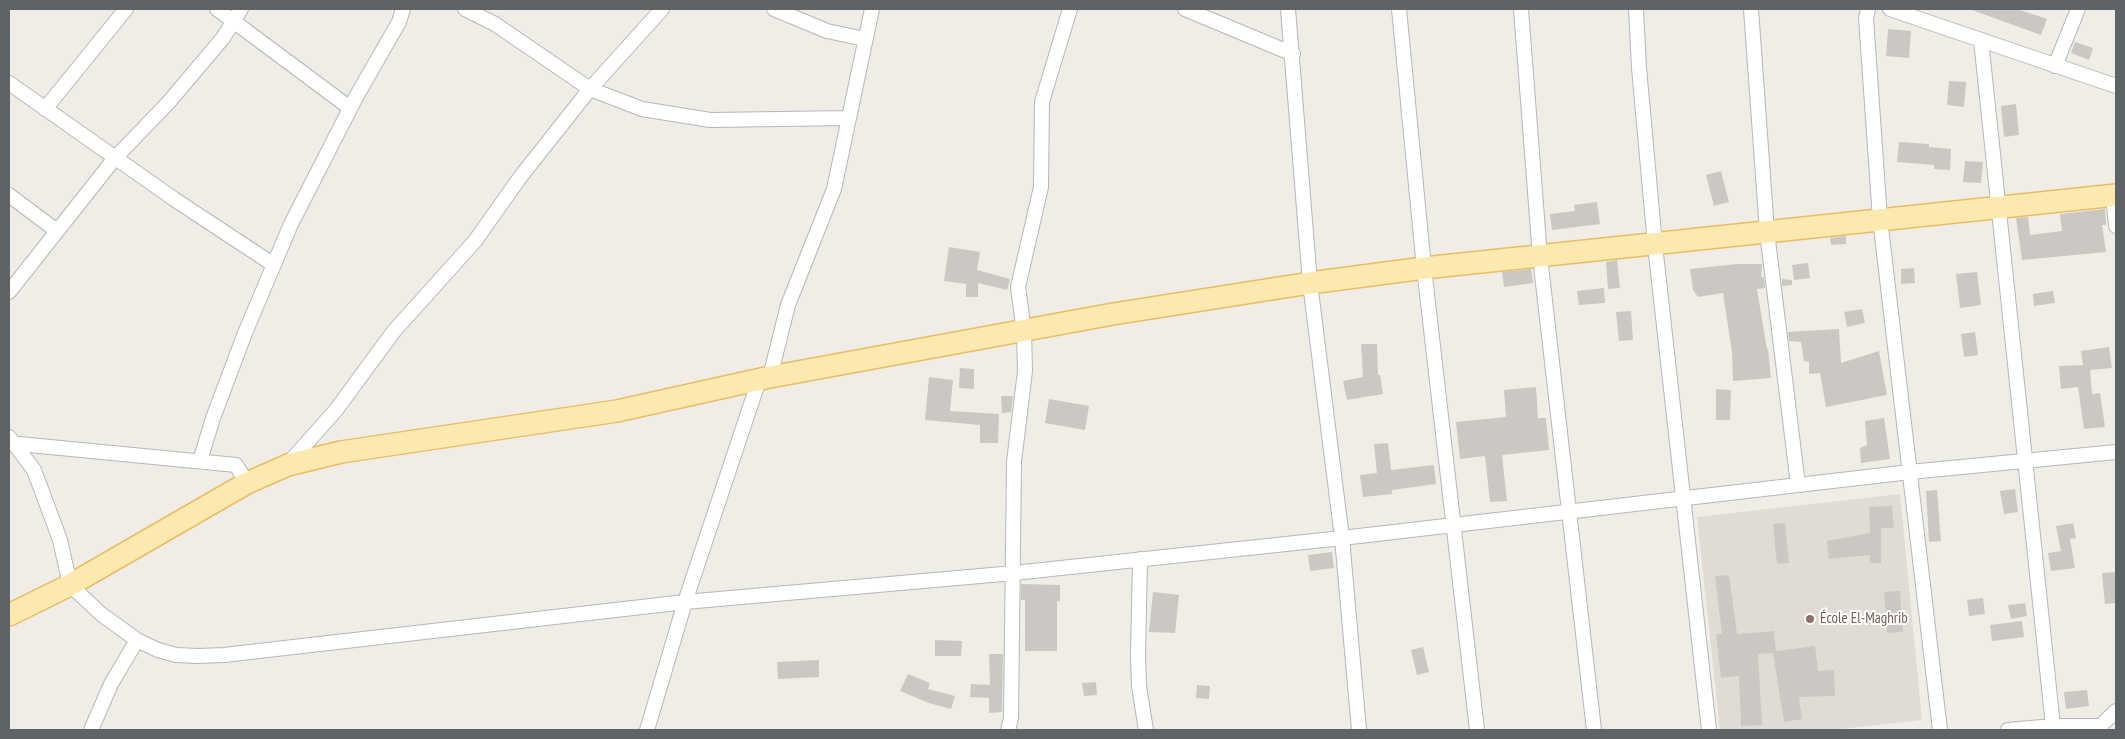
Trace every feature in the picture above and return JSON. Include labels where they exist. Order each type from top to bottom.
[{"type":"main road","points":[[9,615],[70,585],[247,483],[288,465],[358,449],[617,411],[764,379],[1187,301],[1310,282],[1424,268],[2115,195]]},
{"type":"street","points":[[45,109],[126,9]]},
{"type":"street","points":[[217,9],[350,108]]},
{"type":"street","points":[[9,292],[115,158],[168,103],[223,38],[241,9]]},
{"type":"street","points":[[200,461],[213,418],[245,334],[291,224],[350,108],[399,22],[403,9]]},
{"type":"street","points":[[465,9],[495,24],[590,89],[642,109],[710,120],[849,118]]},
{"type":"street","points":[[288,465],[336,410],[394,330],[475,241],[521,176],[590,89],[662,9]]},
{"type":"street","points":[[774,9],[827,31],[865,39]]},
{"type":"street","points":[[647,730],[685,602],[764,379],[788,305],[834,189],[872,9]]},
{"type":"street","points":[[1008,730],[1011,718],[1014,462],[1025,371],[1024,332],[1018,287],[1041,187],[1042,102],[1070,9]]},
{"type":"street","points":[[1185,9],[1292,54]]},
{"type":"street","points":[[1288,9],[1310,282],[1342,538],[1359,730]]},
{"type":"street","points":[[1399,9],[1424,268],[1477,730]]},
{"type":"street","points":[[1521,9],[1540,257],[1594,730]]},
{"type":"street","points":[[1636,9],[1639,68],[1655,245],[1709,730]]},
{"type":"street","points":[[1752,9],[1768,232],[1798,485]]},
{"type":"street","points":[[1868,9],[1866,18],[1880,220],[1940,730]]},
{"type":"street","points":[[1890,9],[2116,86]]},
{"type":"street","points":[[2055,66],[2078,9]]},
{"type":"street","points":[[1981,40],[2053,726]]},
{"type":"street","points":[[9,83],[115,158],[274,265]]},
{"type":"street","points":[[9,195],[57,230]]},
{"type":"street","points":[[2115,195],[2116,226]]},
{"type":"street","points":[[10,441],[34,470],[60,540],[70,585],[102,614],[137,640],[158,650],[176,655],[224,655],[685,602],[1140,560],[1682,497],[2116,452]]},
{"type":"street","points":[[10,441],[236,465],[247,483]]},
{"type":"street","points":[[1140,560],[1138,656],[1146,730]]},
{"type":"street","points":[[91,730],[111,684],[137,640]]},
{"type":"street","points":[[2008,730],[2053,726],[2098,728],[2116,711]]},
{"type":"shaded area","name":"École El-Maghrib","points":[[1900,494],[1922,720],[1832,730],[1720,730],[1697,517]]},
{"type":"building","points":[[1972,9],[2017,9],[2047,19],[2041,35]]},
{"type":"building","points":[[1888,29],[1911,31],[1909,58],[1886,56]]},
{"type":"building","points":[[2075,42],[2093,48],[2089,60],[2071,53]]},
{"type":"building","points":[[1949,81],[1966,82],[1964,107],[1947,105]]},
{"type":"building","points":[[2016,104],[2019,135],[2004,137],[2001,106]]},
{"type":"building","points":[[1899,142],[1929,144],[1929,147],[1951,149],[1950,170],[1934,169],[1934,165],[1897,162]]},
{"type":"building","points":[[1965,161],[1983,162],[1981,183],[1963,182]]},
{"type":"building","points":[[1721,171],[1729,202],[1714,206],[1706,175]]},
{"type":"building","points":[[1597,202],[1600,224],[1552,230],[1550,214],[1575,211],[1574,205]]},
{"type":"building","points":[[2105,209],[2106,225],[2102,225],[2106,252],[2022,260],[2016,218],[2028,217],[2030,235],[2062,231],[2060,214]]},
{"type":"building","points":[[1846,236],[1846,244],[1831,245],[1830,238]]},
{"type":"building","points":[[949,247],[980,252],[977,270],[1010,279],[1007,290],[978,283],[978,297],[966,297],[966,284],[944,281]]},
{"type":"building","points":[[1617,260],[1620,288],[1608,289],[1606,262]]},
{"type":"building","points":[[1808,263],[1810,278],[1794,280],[1792,265]]},
{"type":"building","points":[[1737,264],[1762,264],[1761,277],[1764,277],[1765,288],[1757,289],[1768,349],[1771,378],[1733,381],[1732,352],[1723,293],[1698,297],[1693,290],[1690,269]]},
{"type":"building","points":[[1914,268],[1915,283],[1901,284],[1901,269]]},
{"type":"building","points":[[1531,269],[1533,283],[1504,287],[1502,272]]},
{"type":"building","points":[[1977,272],[1981,305],[1960,308],[1956,274]]},
{"type":"building","points":[[1782,279],[1792,280],[1792,285],[1782,286]]},
{"type":"building","points":[[1604,288],[1605,303],[1579,305],[1577,291]]},
{"type":"building","points":[[2053,291],[2055,303],[2034,306],[2033,294]]},
{"type":"building","points":[[1862,309],[1865,323],[1847,327],[1844,312]]},
{"type":"building","points":[[1631,311],[1633,340],[1619,341],[1616,312]]},
{"type":"building","points":[[1839,329],[1841,363],[1879,351],[1887,395],[1826,407],[1820,373],[1809,374],[1809,362],[1804,361],[1801,342],[1789,341],[1788,332]]},
{"type":"building","points":[[1975,332],[1978,355],[1964,357],[1961,334]]},
{"type":"building","points":[[1361,344],[1377,344],[1378,375],[1380,375],[1383,394],[1347,400],[1343,381],[1363,377]]},
{"type":"building","points":[[2109,347],[2112,368],[2090,370],[2092,394],[2100,393],[2105,427],[2084,429],[2078,387],[2061,389],[2059,366],[2083,365],[2081,351]]},
{"type":"building","points":[[960,368],[974,369],[974,389],[959,388]]},
{"type":"building","points":[[929,377],[953,380],[950,411],[999,414],[998,443],[980,443],[980,425],[925,420]]},
{"type":"building","points":[[1536,387],[1538,418],[1546,418],[1549,450],[1502,455],[1507,501],[1490,502],[1485,456],[1460,459],[1456,422],[1506,417],[1504,390]]},
{"type":"building","points":[[1716,389],[1731,390],[1730,420],[1716,420]]},
{"type":"building","points":[[1001,396],[1013,396],[1011,412],[1002,413]]},
{"type":"building","points":[[1049,399],[1089,406],[1085,430],[1045,423]]},
{"type":"building","points":[[1884,418],[1890,459],[1861,463],[1860,448],[1867,445],[1865,421]]},
{"type":"building","points":[[1388,443],[1391,470],[1434,465],[1436,484],[1392,490],[1392,494],[1363,497],[1360,475],[1377,473],[1374,444]]},
{"type":"building","points":[[2015,489],[2018,512],[2004,514],[2000,491]]},
{"type":"building","points":[[1937,490],[1941,541],[1929,542],[1926,491]]},
{"type":"building","points":[[1892,506],[1894,528],[1881,528],[1881,563],[1870,563],[1870,555],[1829,559],[1827,541],[1870,533],[1869,507]]},
{"type":"building","points":[[1785,523],[1789,563],[1777,564],[1773,524]]},
{"type":"building","points":[[2073,523],[2076,538],[2070,539],[2075,568],[2051,571],[2048,553],[2061,551],[2056,526]]},
{"type":"building","points":[[1332,552],[1334,568],[1310,571],[1308,555]]},
{"type":"building","points":[[2116,572],[2116,603],[2105,604],[2102,573]]},
{"type":"building","points":[[1729,575],[1737,634],[1774,631],[1776,651],[1815,646],[1818,671],[1834,670],[1835,696],[1799,697],[1802,719],[1784,722],[1773,653],[1758,654],[1762,725],[1741,726],[1739,676],[1721,678],[1716,634],[1722,634],[1715,576]]},
{"type":"building","points":[[1021,584],[1060,585],[1060,601],[1057,601],[1057,651],[1025,651],[1025,600],[1021,600]]},
{"type":"building","points":[[1900,591],[1903,632],[1887,633],[1884,592]]},
{"type":"building","points":[[1153,592],[1179,595],[1175,633],[1149,632]]},
{"type":"building","points":[[1983,598],[1985,614],[1969,616],[1967,600]]},
{"type":"building","points":[[2025,603],[2027,616],[2011,619],[2008,605]]},
{"type":"building","points":[[2022,621],[2024,637],[1992,641],[1990,625]]},
{"type":"building","points":[[935,640],[962,641],[961,656],[935,656]]},
{"type":"building","points":[[1423,647],[1429,672],[1417,675],[1411,650]]},
{"type":"building","points":[[989,654],[1003,654],[1002,712],[989,713],[989,698],[970,697],[971,684],[990,685]]},
{"type":"building","points":[[819,660],[819,677],[778,679],[777,662]]},
{"type":"building","points":[[908,674],[930,683],[928,689],[955,696],[951,709],[929,703],[900,691]]},
{"type":"building","points":[[1096,682],[1097,695],[1084,696],[1082,683]]},
{"type":"building","points":[[1197,685],[1210,686],[1209,699],[1196,698]]},
{"type":"building","points":[[2087,690],[2089,706],[2066,709],[2064,692]]},
{"type":"place","name":"École El-Maghrib","points":[[1810,619]]}]
